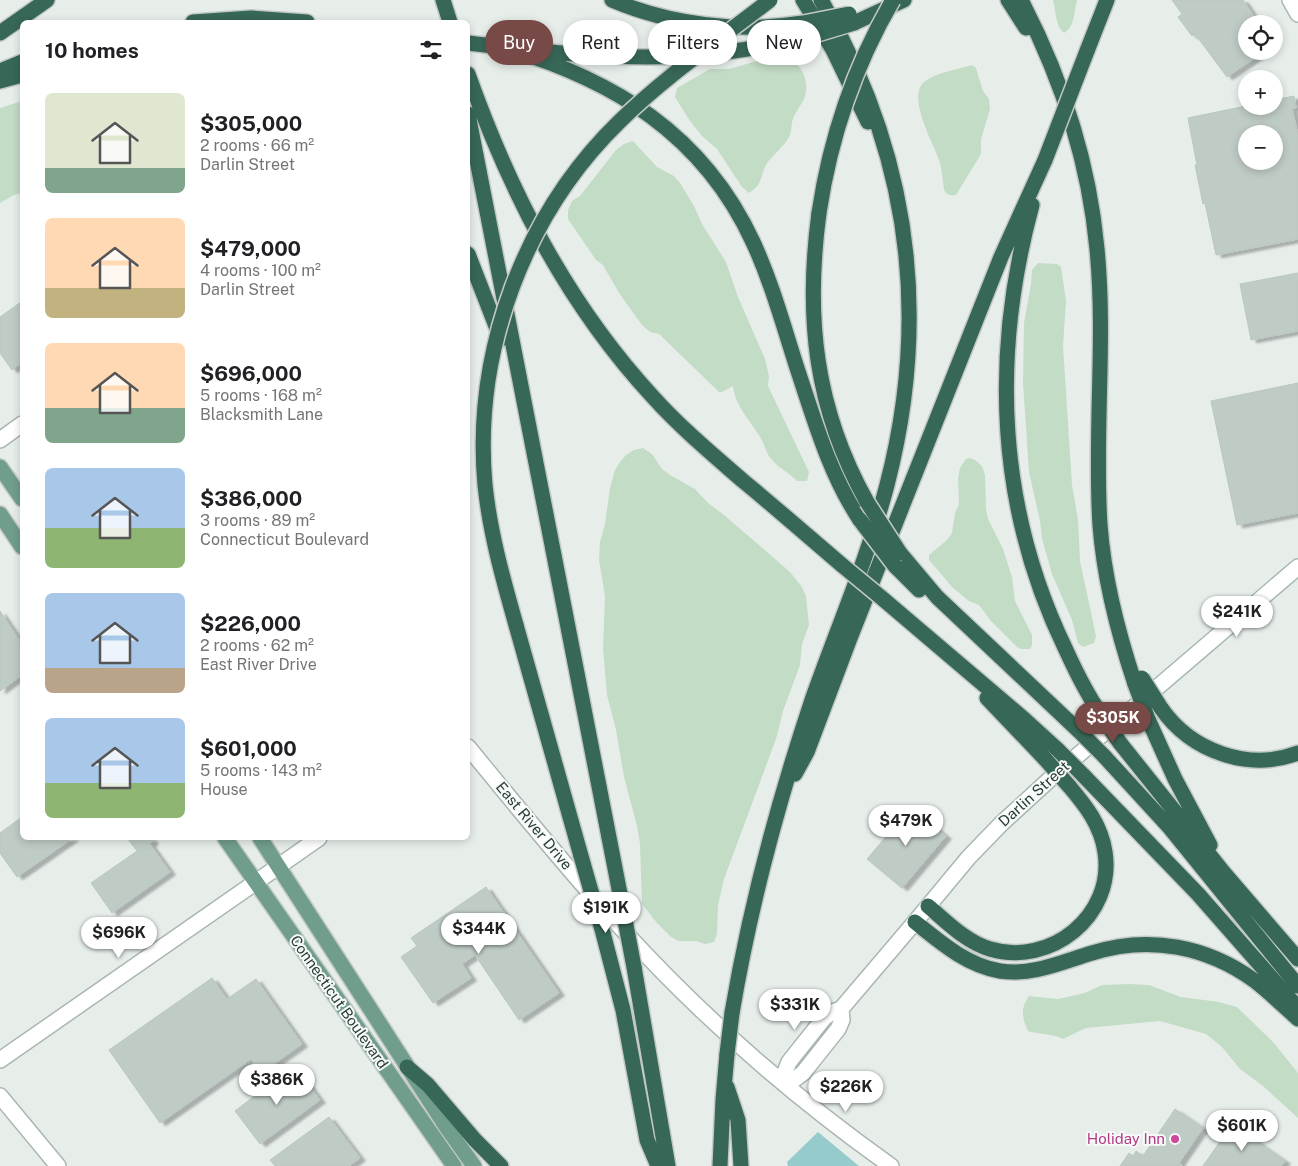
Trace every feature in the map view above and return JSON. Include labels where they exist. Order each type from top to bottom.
[{"type":"highway","points":[[0,33],[47,0]]},
{"type":"highway","points":[[443,0],[448,20]]},
{"type":"highway","points":[[612,0],[667,18],[708,25],[760,27],[852,18]]},
{"type":"highway","points":[[658,1166],[648,1143],[621,1002],[603,933],[516,625],[492,530],[483,442],[486,400],[495,344],[505,308],[521,264],[536,233],[579,167],[606,135],[650,94],[770,0]]},
{"type":"highway","points":[[803,0],[833,50],[891,170]]},
{"type":"highway","points":[[720,1166],[724,1080],[732,1013],[755,898],[783,792],[813,700],[874,528],[889,474],[901,418],[908,350],[908,290],[902,222],[891,170],[867,95],[846,47],[821,0]]},
{"type":"highway","points":[[1008,0],[1054,74]]},
{"type":"highway","points":[[1022,0],[1054,74],[1082,156],[1096,242],[1100,316],[1098,461],[1100,525],[1109,589],[1128,662],[1138,681],[1174,724],[1183,733],[1197,742],[1223,754],[1239,758],[1258,760],[1280,758],[1298,753]]},
{"type":"highway","points":[[783,792],[806,755],[850,638],[1001,256],[1045,160],[1107,0]]},
{"type":"highway","points":[[553,51],[672,57],[730,52],[811,36],[852,18],[897,2]]},
{"type":"highway","points":[[897,2],[866,52],[842,115],[828,164],[819,213],[812,287],[816,351],[823,387],[835,430],[845,457],[897,559]]},
{"type":"highway","points":[[222,20],[251,18],[279,20]]},
{"type":"highway","points":[[470,42],[485,44]]},
{"type":"highway","points":[[0,71],[20,63]]},
{"type":"highway","points":[[553,65],[574,72],[628,99],[681,141],[720,186],[744,223],[756,249],[824,450],[840,486],[860,520],[945,613],[1007,662],[1104,756],[1170,828],[1298,986]]},
{"type":"highway","points":[[0,81],[20,76]]},
{"type":"highway","points":[[470,79],[500,158],[548,253],[569,289],[608,344],[648,392],[678,423],[1058,750],[1198,894],[1298,1008]]},
{"type":"highway","points":[[470,124],[634,967],[668,1166]]},
{"type":"highway","points":[[1045,160],[1024,236],[1015,278],[1009,316],[1006,380],[1009,445],[1018,508],[1040,590],[1068,656],[1100,713],[1120,743],[1224,873],[1298,960]]},
{"type":"highway","points":[[470,259],[526,407]]},
{"type":"highway","points":[[928,906],[971,940],[987,948],[1003,952],[1022,953],[1041,949],[1060,942],[1076,931],[1088,917],[1098,900],[1104,880],[1106,860],[1104,843],[1088,809],[1046,760],[1012,726],[946,652]]},
{"type":"highway","points":[[1138,681],[1148,719],[1175,779],[1224,873]]},
{"type":"highway","points":[[915,922],[961,956],[984,967],[999,971],[1020,972],[1033,970],[1104,949],[1131,945],[1161,944],[1196,951],[1218,960],[1254,980],[1298,1019]]},
{"type":"highway","points":[[407,1067],[428,1085],[475,1140],[501,1166]]},
{"type":"highway","points":[[724,1080],[738,1120],[741,1166]]},
{"type":"main road","points":[[0,467],[20,496]]},
{"type":"main road","points":[[0,514],[20,544]]},
{"type":"main road","name":"Connecticut Boulevard","points":[[226,840],[454,1166]]},
{"type":"main road","name":"Connecticut Boulevard","points":[[261,840],[407,1067],[474,1166]]},
{"type":"street","points":[[1290,0],[1298,14]]},
{"type":"street","points":[[0,440],[20,425]]},
{"type":"street","name":"Darlin Street","points":[[784,1083],[795,1079],[803,1073],[838,1029],[842,1020],[842,1009],[986,838],[1049,780],[1298,567]]},
{"type":"street","name":"East River Drive","points":[[470,749],[622,929],[717,1023],[784,1083],[891,1166]]},
{"type":"street","points":[[0,1060],[316,840]]},
{"type":"street","points":[[0,1096],[58,1166]]},
{"type":"green space","points":[[1053,0],[1077,0],[1074,18],[1068,30],[1064,33],[1057,22]]},
{"type":"green space","points":[[747,64],[798,65],[805,79],[806,92],[793,118],[791,133],[782,147],[766,165],[759,184],[749,193],[742,187],[717,149],[702,136],[690,121],[675,97],[677,88],[710,69],[729,69]]},
{"type":"green space","points":[[972,65],[976,68],[983,91],[989,99],[990,109],[981,139],[981,154],[956,195],[950,195],[944,190],[940,163],[923,122],[918,99],[919,89],[924,82],[935,76]]},
{"type":"green space","points":[[20,102],[20,194],[0,203],[0,108]]},
{"type":"green space","points":[[633,141],[657,167],[674,176],[680,183],[702,224],[726,262],[738,297],[765,359],[769,376],[768,386],[809,472],[807,481],[797,481],[771,458],[740,406],[733,386],[719,392],[659,334],[650,332],[642,325],[619,293],[603,265],[596,260],[568,219],[568,210],[572,201],[580,196],[616,150],[624,144]]},
{"type":"green space","points":[[1038,263],[1057,264],[1061,267],[1066,301],[1063,346],[1072,485],[1078,520],[1080,561],[1096,636],[1094,643],[1083,647],[1078,643],[1072,620],[1052,574],[1042,539],[1029,472],[1023,383],[1024,323],[1032,270]]},
{"type":"green space","points":[[643,448],[652,454],[662,469],[695,489],[708,503],[790,572],[802,587],[806,596],[809,625],[802,644],[800,665],[783,711],[776,739],[724,879],[718,905],[717,934],[714,942],[705,944],[696,941],[678,941],[670,936],[642,904],[640,844],[637,826],[624,777],[616,730],[607,695],[603,648],[605,596],[599,560],[600,542],[615,470],[626,455],[634,450]]},
{"type":"green space","points":[[970,458],[982,466],[985,475],[988,519],[1003,549],[1012,577],[1015,601],[1032,635],[1030,649],[1017,647],[991,621],[979,605],[969,601],[953,588],[929,560],[929,555],[947,540],[952,533],[955,513],[959,504],[958,478],[960,468],[966,459]]},
{"type":"green space","points":[[1102,985],[1149,985],[1181,997],[1219,1002],[1237,1007],[1273,1042],[1298,1073],[1298,1118],[1263,1086],[1240,1069],[1222,1047],[1206,1034],[1160,1021],[1086,1028],[1063,1039],[1028,1031],[1024,1022],[1023,1009],[1029,996],[1058,999],[1085,993]]},
{"type":"water","points":[[818,1132],[859,1166],[788,1166],[787,1162]]},
{"type":"building","points":[[1172,0],[1243,0],[1253,15],[1238,15],[1238,60],[1252,60],[1227,77],[1195,34],[1192,36],[1178,17],[1182,14]]},
{"type":"building","points":[[1294,96],[1296,108],[1292,108],[1298,136],[1298,239],[1216,255],[1195,165],[1197,165],[1188,118],[1238,108],[1238,115],[1283,115],[1283,98]]},
{"type":"building","points":[[1298,273],[1298,331],[1251,340],[1240,284]]},
{"type":"building","points":[[20,303],[20,364],[12,370],[0,353],[0,317]]},
{"type":"building","points":[[1298,383],[1298,513],[1237,525],[1211,401]]},
{"type":"building","points":[[0,611],[20,641],[20,676],[0,691]]},
{"type":"building","points":[[911,807],[946,836],[902,888],[867,859]]},
{"type":"building","points":[[20,818],[20,840],[70,840],[17,877],[0,853],[0,833]]},
{"type":"building","points":[[129,840],[152,840],[150,844],[170,872],[112,913],[91,883],[137,851]]},
{"type":"building","points":[[486,887],[559,993],[519,1020],[475,955],[462,964],[471,978],[433,1003],[401,957],[417,946],[411,938]]},
{"type":"building","points":[[212,978],[227,999],[256,979],[302,1044],[261,1073],[251,1059],[160,1123],[109,1050]]},
{"type":"building","points":[[297,1069],[320,1100],[260,1144],[235,1111],[269,1085],[271,1088]]},
{"type":"building","name":"Holiday Inn","points":[[1175,1109],[1203,1128],[1179,1163],[1183,1166],[1120,1166],[1129,1153],[1133,1156],[1136,1151],[1143,1156]]},
{"type":"building","points":[[329,1117],[360,1158],[349,1166],[275,1166],[270,1160]]},
{"type":"building","name":"Holiday Inn","points":[[1232,1124],[1285,1161],[1281,1166],[1203,1166]]},
{"type":"place","name":"Holiday Inn","points":[[1175,1139]]}]
